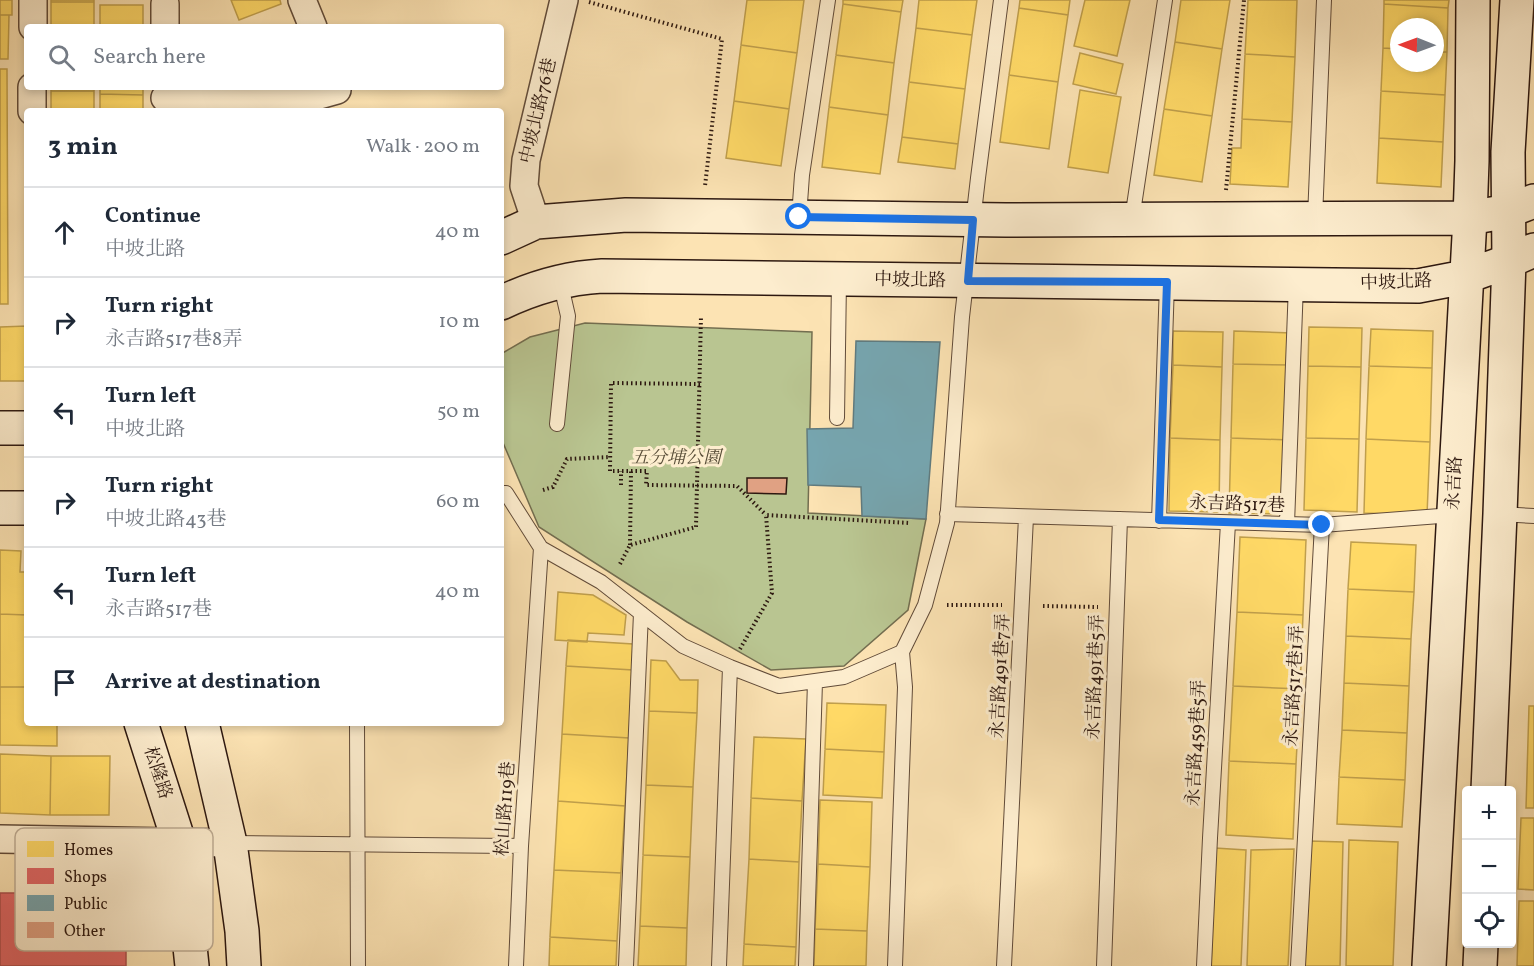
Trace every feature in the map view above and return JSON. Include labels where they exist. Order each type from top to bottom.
[{"type":"street","points":[[33,0],[33,24]]},
{"type":"street","points":[[302,0],[312,24]]},
{"type":"street","name":"中坡北路76巷","points":[[536,222],[524,186],[525,160],[564,0]]},
{"type":"street","name":"永吉路","points":[[1429,966],[1470,218],[1473,0]]},
{"type":"street","points":[[1488,786],[1500,514],[1522,256],[1521,206],[1508,152],[1517,0]]},
{"type":"street","points":[[32,90],[32,108]]},
{"type":"street","points":[[165,99],[340,96]]},
{"type":"street","points":[[504,237],[536,222],[626,215],[973,220],[1470,218],[1521,206]]},
{"type":"street","name":"中坡北路","points":[[504,302],[560,280],[602,276],[1418,286],[1465,277],[1522,256]]},
{"type":"street","points":[[0,428],[24,428]]},
{"type":"street","points":[[0,508],[24,508]]},
{"type":"street","name":"松隆路","points":[[142,726],[175,828]]},
{"type":"street","points":[[208,726],[230,843],[242,932],[244,966]]},
{"type":"street","points":[[0,839],[15,839]]},
{"type":"street","points":[[213,843],[230,843]]},
{"type":"street","points":[[1480,966],[1481,948]]},
{"type":"street","name":"松隆路","points":[[190,951],[192,966]]},
{"type":"lane","points":[[799,217],[802,175],[828,0]]},
{"type":"lane","points":[[895,966],[905,687],[902,652],[925,605],[947,523],[962,317],[1001,0]]},
{"type":"lane","points":[[1132,219],[1165,0]]},
{"type":"lane","points":[[1315,218],[1324,0]]},
{"type":"lane","points":[[557,424],[568,316],[560,280]]},
{"type":"lane","points":[[837,418],[839,280]]},
{"type":"lane","points":[[1159,520],[1167,282]]},
{"type":"lane","points":[[1287,524],[1296,284]]},
{"type":"lane","points":[[504,491],[541,548],[601,582],[683,646],[730,667],[779,686],[844,677],[902,652]]},
{"type":"lane","name":"永吉路517巷","points":[[947,514],[1322,525],[1453,515]]},
{"type":"lane","points":[[1500,514],[1534,516]]},
{"type":"lane","name":"永吉路491巷7弄","points":[[1004,966],[1026,517]]},
{"type":"lane","name":"永吉路491巷5弄","points":[[1104,966],[1120,519]]},
{"type":"lane","name":"永吉路459巷5弄","points":[[1204,966],[1228,523]]},
{"type":"lane","name":"永吉路517巷1弄","points":[[1298,966],[1322,525]]},
{"type":"lane","name":"松山路119巷","points":[[516,966],[521,846],[541,548]]},
{"type":"lane","points":[[626,966],[641,613]]},
{"type":"lane","points":[[718,966],[730,667]]},
{"type":"lane","points":[[806,966],[815,682]]},
{"type":"lane","points":[[357,726],[358,966]]},
{"type":"lane","points":[[230,843],[521,846]]},
{"type":"path","points":[[582,0],[722,39],[702,217]]},
{"type":"path","points":[[1224,219],[1244,0]]},
{"type":"path","points":[[630,545],[696,527],[701,316]]},
{"type":"path","points":[[700,384],[611,383],[610,471],[647,471],[646,485],[736,486],[766,515],[910,523]]},
{"type":"path","points":[[543,490],[553,487],[567,459],[610,457]]},
{"type":"path","points":[[621,471],[621,485]]},
{"type":"path","points":[[620,564],[630,545],[631,471]]},
{"type":"path","points":[[730,667],[772,593],[766,515]]},
{"type":"green space","name":"五分埔公園","points":[[585,323],[812,332],[808,513],[926,519],[908,610],[844,666],[771,670],[687,622],[539,527],[504,445],[504,352],[530,337]]},
{"type":"building: Homes","points":[[0,0],[12,0],[12,15],[0,15]]},
{"type":"building: Homes","points":[[51,0],[94,0],[94,2],[51,2]]},
{"type":"building: Homes","points":[[231,0],[280,0],[281,4],[239,20]]},
{"type":"building: Homes","points":[[747,0],[804,0],[797,53],[741,45]]},
{"type":"building: Homes","points":[[843,0],[903,0],[901,12],[843,4]]},
{"type":"building: Homes","points":[[919,0],[977,0],[972,35],[916,28]]},
{"type":"building: Homes","points":[[1020,0],[1070,0],[1068,15],[1019,8]]},
{"type":"building: Homes","points":[[1085,0],[1130,0],[1117,56],[1074,46]]},
{"type":"building: Homes","points":[[1181,0],[1230,0],[1222,49],[1175,42]]},
{"type":"building: Homes","points":[[1248,0],[1297,0],[1295,57],[1245,54]]},
{"type":"building: Homes","points":[[1384,0],[1449,0],[1448,8],[1384,4]]},
{"type":"building: Homes","points":[[51,2],[94,2],[94,24],[51,24]]},
{"type":"building: Homes","points":[[843,4],[901,12],[894,63],[836,55]]},
{"type":"building: Homes","points":[[1384,4],[1448,8],[1447,52],[1444,52],[1444,18],[1390,18],[1390,48],[1383,48]]},
{"type":"building: Homes","points":[[100,5],[143,5],[143,24],[100,24]]},
{"type":"building: Homes","points":[[1019,8],[1068,15],[1058,82],[1009,75]]},
{"type":"building: Homes","points":[[0,15],[9,15],[8,59],[0,59]]},
{"type":"building: Homes","points":[[916,28],[972,35],[965,89],[909,82]]},
{"type":"building: Homes","points":[[1175,42],[1222,49],[1212,116],[1164,109]]},
{"type":"building: Homes","points":[[741,45],[797,53],[789,109],[734,101]]},
{"type":"building: Homes","points":[[1383,48],[1390,48],[1390,72],[1444,72],[1444,52],[1447,52],[1445,95],[1381,91]]},
{"type":"building: Homes","points":[[1080,53],[1123,64],[1116,94],[1073,84]]},
{"type":"building: Homes","points":[[1245,54],[1295,57],[1292,122],[1242,119]]},
{"type":"building: Homes","points":[[836,55],[894,63],[888,115],[829,107]]},
{"type":"building: Homes","points":[[0,69],[7,69],[8,304],[0,304]]},
{"type":"building: Homes","points":[[1009,75],[1058,82],[1049,149],[1000,142]]},
{"type":"building: Homes","points":[[909,82],[965,89],[958,144],[902,137]]},
{"type":"building: Homes","points":[[51,90],[94,90],[94,91]]},
{"type":"building: Homes","points":[[100,90],[143,90],[143,95],[100,94]]},
{"type":"building: Homes","points":[[1080,90],[1121,97],[1108,173],[1068,167]]},
{"type":"building: Homes","points":[[51,91],[94,91],[94,108],[51,108]]},
{"type":"building: Homes","points":[[1381,91],[1445,95],[1443,142],[1379,138]]},
{"type":"building: Homes","points":[[100,94],[143,95],[143,108],[100,108]]},
{"type":"building: Homes","points":[[734,101],[789,109],[781,166],[726,158]]},
{"type":"building: Homes","points":[[829,107],[888,115],[880,174],[822,167]]},
{"type":"building: Homes","points":[[1164,109],[1212,116],[1202,182],[1154,175]]},
{"type":"building: Homes","points":[[1242,119],[1292,122],[1288,187],[1230,184],[1232,148],[1241,148]]},
{"type":"building: Homes","points":[[902,137],[958,144],[955,169],[898,162]]},
{"type":"building: Homes","points":[[1379,138],[1443,142],[1441,187],[1377,183]]},
{"type":"building: Homes","points":[[24,326],[24,381],[0,381],[0,327]]},
{"type":"building: Homes","points":[[1309,327],[1362,328],[1361,367],[1308,366]]},
{"type":"building: Homes","points":[[1371,329],[1433,331],[1432,368],[1369,366]]},
{"type":"building: Homes","points":[[1173,331],[1223,332],[1222,367],[1173,365]]},
{"type":"building: Homes","points":[[1234,331],[1292,333],[1291,365],[1233,364]]},
{"type":"building: Homes","points":[[1233,364],[1291,365],[1290,440],[1231,438]]},
{"type":"building: Homes","points":[[1173,365],[1222,367],[1220,440],[1170,438]]},
{"type":"building: Homes","points":[[1308,366],[1361,367],[1359,439],[1306,438]]},
{"type":"building: Homes","points":[[1369,366],[1432,368],[1430,442],[1366,439]]},
{"type":"building: Homes","points":[[1170,438],[1220,440],[1219,512],[1169,511]]},
{"type":"building: Homes","points":[[1231,438],[1290,440],[1287,514],[1229,513]]},
{"type":"building: Homes","points":[[1306,438],[1359,439],[1357,512],[1304,510]]},
{"type":"building: Homes","points":[[1366,439],[1430,442],[1427,515],[1364,513]]},
{"type":"building: Homes","points":[[1240,537],[1306,540],[1303,615],[1237,612]]},
{"type":"building: Homes","points":[[1351,542],[1416,545],[1414,592],[1348,589]]},
{"type":"building: Homes","points":[[0,550],[21,551],[20,572],[24,572],[24,615],[0,614]]},
{"type":"building: Homes","points":[[1348,589],[1414,592],[1411,639],[1346,636]]},
{"type":"building: Homes","points":[[558,592],[593,595],[626,615],[624,635],[588,633],[587,642],[555,640]]},
{"type":"building: Homes","points":[[1237,612],[1303,615],[1300,689],[1233,686]]},
{"type":"building: Homes","points":[[0,614],[24,615],[24,687],[0,687]]},
{"type":"building: Homes","points":[[1346,636],[1411,639],[1409,686],[1344,683]]},
{"type":"building: Homes","points":[[568,640],[633,644],[632,670],[566,666]]},
{"type":"building: Homes","points":[[651,660],[666,661],[680,680],[698,680],[697,713],[649,711]]},
{"type":"building: Homes","points":[[566,666],[633,670],[629,738],[562,734]]},
{"type":"building: Homes","points":[[1344,683],[1409,686],[1407,733],[1342,730]]},
{"type":"building: Homes","points":[[1233,686],[1300,689],[1296,764],[1229,761]]},
{"type":"building: Homes","points":[[0,687],[24,687],[24,726],[57,726],[57,746],[0,745]]},
{"type":"building: Homes","points":[[827,703],[886,705],[884,752],[825,749]]},
{"type":"building: Homes","points":[[1529,706],[1534,706],[1534,808],[1526,808]]},
{"type":"building: Homes","points":[[649,711],[697,713],[693,787],[646,785]]},
{"type":"building: Homes","points":[[1342,730],[1407,733],[1405,780],[1339,777]]},
{"type":"building: Homes","points":[[562,734],[629,738],[625,806],[558,801]]},
{"type":"building: Homes","points":[[754,737],[806,739],[802,801],[751,798]]},
{"type":"building: Homes","points":[[825,749],[884,752],[882,798],[823,795]]},
{"type":"building: Homes","points":[[0,754],[51,756],[50,815],[0,813]]},
{"type":"building: Homes","points":[[51,756],[110,756],[109,815],[50,815]]},
{"type":"building: Homes","points":[[1229,761],[1296,764],[1293,839],[1226,835]]},
{"type":"building: Homes","points":[[1339,777],[1405,780],[1402,827],[1337,824]]},
{"type":"building: Homes","points":[[646,785],[693,787],[690,857],[643,855]]},
{"type":"building: Homes","points":[[751,798],[802,801],[799,862],[749,859]]},
{"type":"building: Homes","points":[[820,800],[872,802],[870,867],[818,864]]},
{"type":"building: Homes","points":[[558,801],[625,806],[621,873],[554,870]]},
{"type":"building: Homes","points":[[1521,818],[1534,818],[1534,890],[1518,889]]},
{"type":"building: Homes","points":[[1349,840],[1398,842],[1393,966],[1346,966]]},
{"type":"building: Homes","points":[[1310,841],[1343,842],[1340,966],[1304,966]]},
{"type":"building: Homes","points":[[1215,848],[1246,850],[1241,966],[1211,966]]},
{"type":"building: Homes","points":[[1294,849],[1288,966],[1247,966],[1251,850]]},
{"type":"building: Homes","points":[[643,855],[690,857],[687,928],[640,926]]},
{"type":"building: Homes","points":[[749,859],[799,862],[796,947],[744,944]]},
{"type":"building: Homes","points":[[818,864],[870,867],[867,931],[815,929]]},
{"type":"building: Homes","points":[[554,870],[621,873],[617,941],[550,937]]},
{"type":"building: Homes","points":[[1519,901],[1534,901],[1534,966],[1517,966]]},
{"type":"building: Homes","points":[[640,926],[687,928],[686,966],[638,966]]},
{"type":"building: Homes","points":[[815,929],[867,931],[866,966],[814,966]]},
{"type":"building: Homes","points":[[550,937],[617,941],[616,966],[549,966]]},
{"type":"building: Homes","points":[[744,944],[796,947],[795,966],[743,966]]},
{"type":"building: Shops","points":[[0,893],[15,893],[15,951],[126,951],[126,966],[0,966]]},
{"type":"building: Public","points":[[856,341],[940,342],[926,519],[862,516],[861,487],[808,485],[807,429],[853,428]]},
{"type":"building: Other","points":[[747,478],[787,478],[786,494],[747,493]]},
{"type":"route","points":[[799,217],[973,220],[968,281],[1167,282],[1159,520],[1322,525]]}]
